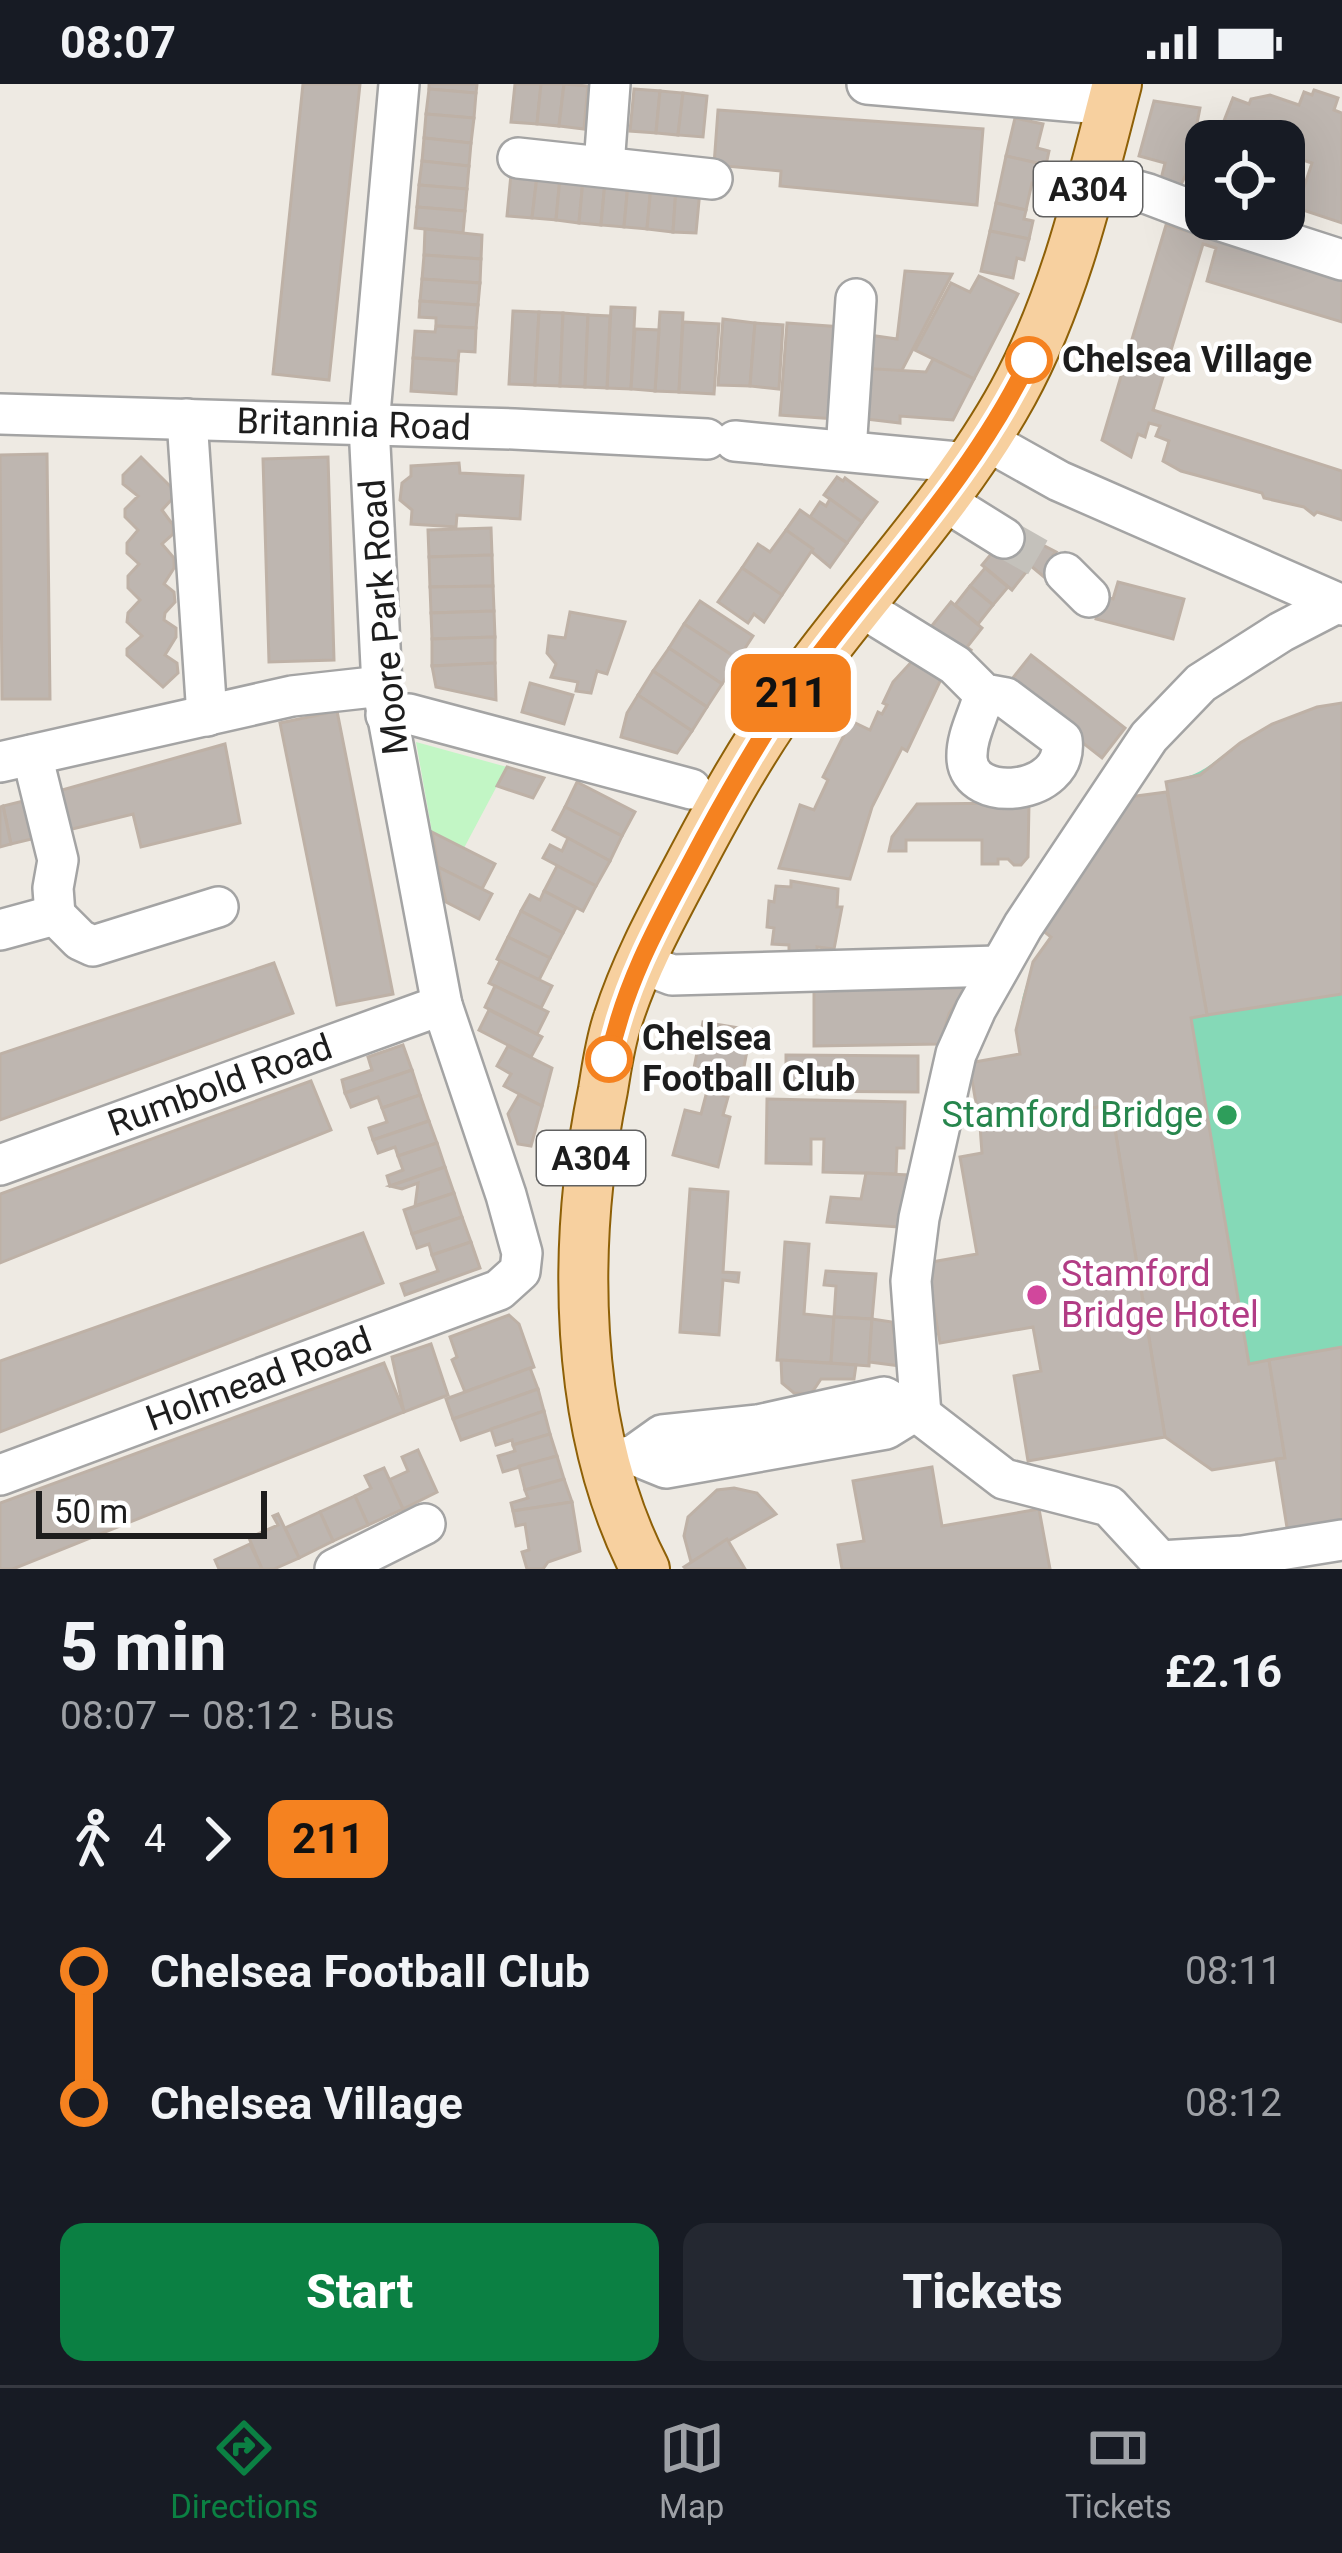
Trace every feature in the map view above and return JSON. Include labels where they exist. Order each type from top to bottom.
[{"type":"main road","name":"A304","points":[[645,1569],[634,1548],[620,1459],[584,1341],[583,1264],[592,1139],[616,1023],[638,962],[734,785],[792,692],[965,467],[1013,394],[1047,323],[1114,95]]},
{"type":"street","name":"Moore Park Road","points":[[399,84],[369,425],[384,701],[442,1005],[506,1195],[519,1269]]},
{"type":"street","points":[[604,166],[610,84]]},
{"type":"street","points":[[867,84],[1114,95]]},
{"type":"street","points":[[518,158],[712,179]]},
{"type":"street","points":[[1091,178],[1185,208]]},
{"type":"street","points":[[1280,240],[1342,260]]},
{"type":"street","points":[[846,451],[856,298]]},
{"type":"street","name":"Britannia Road","points":[[0,414],[721,440],[965,467]]},
{"type":"street","points":[[187,419],[207,716]]},
{"type":"street","points":[[965,467],[1004,538]]},
{"type":"street","points":[[965,467],[1059,482],[1338,604]]},
{"type":"street","points":[[916,1414],[911,1281],[920,1218],[956,1054],[998,966],[1149,737],[1201,683],[1281,632],[1338,604]]},
{"type":"street","points":[[861,607],[955,665],[984,694]]},
{"type":"street","points":[[218,907],[93,946],[80,940],[55,915],[58,860],[16,759],[292,695],[384,701],[409,714],[691,789]]},
{"type":"street","points":[[0,930],[55,915]]},
{"type":"street","points":[[638,962],[672,975],[998,966]]},
{"type":"street","name":"Rumbold Road","points":[[0,1165],[442,1005]]},
{"type":"street","points":[[519,1269],[583,1264]]},
{"type":"street","name":"Holmead Road","points":[[0,1475],[499,1290],[519,1269]]},
{"type":"street","points":[[620,1459],[662,1435],[758,1425],[884,1397],[916,1414],[1004,1479],[1109,1506],[1160,1561],[1244,1556],[1342,1540]]},
{"type":"street","points":[[334,1569],[425,1524]]},
{"type":"green space","name":"Stamford Bridge","points":[[1342,703],[1342,1531],[1289,1540],[1276,1460],[1212,1470],[1165,1437],[1111,1105],[980,1126],[969,1063],[1020,1054],[1024,992],[1051,937],[1037,926],[1129,797],[1166,792],[1166,782],[1200,771],[1266,728]]},
{"type":"green space","points":[[416,742],[507,767],[464,848],[432,832]]},
{"type":"building","points":[[303,84],[360,84],[329,380],[273,374]]},
{"type":"building","points":[[429,84],[477,84],[476,93],[429,89]]},
{"type":"building","points":[[515,84],[541,84],[537,124],[511,122]]},
{"type":"building","points":[[541,84],[564,84],[559,126],[537,124]]},
{"type":"building","points":[[564,84],[588,86],[584,129],[559,126]]},
{"type":"building","points":[[429,89],[476,93],[474,118],[426,114]]},
{"type":"building","points":[[634,89],[660,91],[656,133],[630,131]]},
{"type":"building","points":[[1314,90],[1338,98],[1334,110],[1342,113],[1342,223],[1305,211],[1305,184],[1312,163],[1305,161],[1305,120],[1224,120],[1233,98],[1249,104],[1251,99],[1270,95],[1299,105],[1304,92],[1312,95]]},
{"type":"building","points":[[660,91],[683,93],[678,135],[656,133]]},
{"type":"building","points":[[683,93],[707,96],[703,137],[678,135]]},
{"type":"building","points":[[1154,101],[1200,108],[1198,120],[1185,120],[1185,176],[1179,189],[1160,183],[1165,163],[1139,156]]},
{"type":"building","points":[[718,110],[983,129],[977,205],[780,186],[781,171],[714,165]]},
{"type":"building","points":[[426,114],[474,118],[471,143],[424,138]]},
{"type":"building","points":[[1015,118],[1043,124],[1037,148],[1049,151],[1046,165],[1006,156]]},
{"type":"building","points":[[424,138],[471,143],[469,166],[422,161]]},
{"type":"building","points":[[1006,156],[1046,165],[1042,185],[1032,183],[1026,210],[996,203]]},
{"type":"building","points":[[422,161],[469,166],[467,189],[419,185]]},
{"type":"building","points":[[511,174],[537,176],[532,218],[507,216]]},
{"type":"building","points":[[537,176],[560,178],[556,220],[532,218]]},
{"type":"building","points":[[560,178],[583,180],[579,223],[556,220]]},
{"type":"building","points":[[583,180],[605,182],[601,225],[579,223]]},
{"type":"building","points":[[605,182],[628,184],[624,227],[601,225]]},
{"type":"building","points":[[628,184],[651,186],[647,229],[624,227]]},
{"type":"building","points":[[419,185],[467,189],[465,211],[417,207]]},
{"type":"building","points":[[651,186],[676,188],[673,232],[647,229]]},
{"type":"building","points":[[676,188],[700,190],[696,233],[673,232]]},
{"type":"building","points":[[996,203],[1026,210],[1024,219],[1033,221],[1029,239],[990,231]]},
{"type":"building","points":[[417,207],[465,211],[463,233],[415,228]]},
{"type":"building","points":[[1166,225],[1185,231],[1185,240],[1217,240],[1342,277],[1342,322],[1207,281],[1216,248],[1203,244],[1153,410],[1342,471],[1342,520],[1181,471],[1163,461],[1169,441],[1156,436],[1160,426],[1149,423],[1145,437],[1138,434],[1131,457],[1102,440]]},
{"type":"building","points":[[425,229],[482,235],[481,259],[424,255]]},
{"type":"building","points":[[990,231],[1029,239],[1024,260],[1017,258],[1013,278],[981,271]]},
{"type":"building","points":[[424,255],[481,259],[480,283],[422,279]]},
{"type":"building","points":[[905,271],[952,274],[901,372],[860,368],[862,334],[897,339]]},
{"type":"building","points":[[979,276],[1018,294],[974,379],[915,350],[951,283],[970,292]]},
{"type":"building","points":[[422,279],[480,283],[478,305],[420,301]]},
{"type":"building","points":[[420,301],[478,305],[476,328],[436,326],[436,318],[419,317]]},
{"type":"building","points":[[611,307],[635,308],[631,389],[607,388]]},
{"type":"building","points":[[513,311],[539,312],[535,385],[509,384]]},
{"type":"building","points":[[539,312],[563,313],[560,386],[535,385]]},
{"type":"building","points":[[660,312],[683,313],[679,392],[655,391]]},
{"type":"building","points":[[563,313],[588,315],[585,387],[560,386]]},
{"type":"building","points":[[588,315],[610,316],[607,388],[585,387]]},
{"type":"building","points":[[723,319],[755,323],[750,386],[718,385]]},
{"type":"building","points":[[683,322],[719,324],[714,394],[679,392]]},
{"type":"building","points":[[755,323],[783,325],[779,389],[750,386]]},
{"type":"building","points":[[787,323],[842,327],[835,419],[780,415]]},
{"type":"building","points":[[436,326],[476,328],[475,352],[459,351],[458,361],[413,358],[415,331],[435,332]]},
{"type":"building","points":[[635,329],[659,330],[655,391],[631,389]]},
{"type":"building","points":[[413,358],[458,361],[456,394],[411,391]]},
{"type":"building","points":[[933,359],[974,379],[953,420],[900,416],[900,423],[857,418],[860,368],[926,372]]},
{"type":"building","points":[[47,454],[50,699],[2,699],[0,455]]},
{"type":"building","points":[[141,457],[173,489],[173,498],[162,510],[173,525],[173,534],[162,544],[174,558],[164,584],[174,592],[175,602],[164,620],[176,628],[165,655],[177,663],[178,673],[163,687],[127,655],[127,649],[142,636],[127,622],[128,613],[140,600],[128,588],[128,576],[139,564],[127,553],[127,543],[138,530],[125,517],[125,509],[138,496],[123,484],[123,475]]},
{"type":"building","points":[[328,457],[334,660],[269,662],[263,459]]},
{"type":"building","points":[[459,463],[460,473],[523,476],[520,519],[457,515],[456,527],[411,524],[412,510],[400,500],[411,466]]},
{"type":"building","points":[[837,477],[877,502],[862,522],[824,495]]},
{"type":"building","points":[[830,499],[862,522],[847,543],[810,517],[820,502],[826,506]]},
{"type":"building","points":[[800,510],[847,543],[830,567],[786,530]]},
{"type":"building","points":[[491,528],[492,555],[429,557],[428,530]]},
{"type":"building","points":[[1012,529],[1056,552],[1053,555],[1069,568],[1055,586],[1031,566],[1012,590],[982,565]]},
{"type":"building","points":[[786,530],[813,549],[782,595],[742,568],[758,544],[770,552]]},
{"type":"building","points":[[492,555],[493,586],[430,587],[429,557]]},
{"type":"building","points":[[742,568],[782,595],[764,622],[754,614],[748,623],[718,602]]},
{"type":"building","points":[[985,568],[1008,587],[993,605],[970,586]]},
{"type":"building","points":[[1118,582],[1184,599],[1173,639],[1096,619],[1102,596],[1113,599]]},
{"type":"building","points":[[493,586],[494,611],[431,613],[430,587]]},
{"type":"building","points":[[970,586],[993,605],[978,624],[955,605]]},
{"type":"building","points":[[700,601],[753,636],[738,659],[684,624]]},
{"type":"building","points":[[951,602],[982,628],[964,659],[930,628]]},
{"type":"building","points":[[494,611],[495,637],[432,639],[431,613]]},
{"type":"building","points":[[570,612],[625,622],[607,674],[597,671],[591,693],[576,691],[578,682],[551,677],[556,664],[547,653],[549,636],[565,638]]},
{"type":"building","points":[[684,624],[738,659],[722,684],[669,648]]},
{"type":"building","points":[[495,637],[495,663],[432,666],[432,639]]},
{"type":"building","points":[[669,648],[722,684],[707,707],[653,671]]},
{"type":"building","points":[[1031,655],[1125,728],[1102,758],[1008,684]]},
{"type":"building","points":[[915,658],[944,673],[907,751],[902,748],[872,807],[850,879],[779,868],[800,805],[814,810],[828,780],[823,777],[851,721],[870,730],[887,705],[883,703],[893,682]]},
{"type":"building","points":[[495,663],[496,700],[436,687],[432,666]]},
{"type":"building","points":[[653,671],[707,707],[692,731],[638,695]]},
{"type":"building","points":[[530,683],[573,695],[564,724],[522,712]]},
{"type":"building","points":[[638,695],[692,731],[677,753],[621,737]]},
{"type":"building","points":[[1342,703],[1342,994],[1207,1015],[1166,782],[1200,775],[1272,724]]},
{"type":"building","points":[[337,711],[393,994],[337,1005],[280,723]]},
{"type":"building","points":[[225,744],[240,823],[141,847],[133,814],[32,839],[23,801]]},
{"type":"building","points":[[507,767],[544,778],[533,798],[497,786]]},
{"type":"building","points":[[577,782],[635,812],[622,836],[565,807]]},
{"type":"building","points":[[1167,792],[1207,1015],[1191,1018],[1249,1364],[1269,1360],[1285,1458],[1212,1470],[1165,1437],[1111,1105],[980,1126],[969,1063],[1020,1054],[1016,1030],[1033,962],[1051,937],[1037,926],[1129,797]]},
{"type":"building","points":[[23,801],[32,839],[11,844],[3,806]]},
{"type":"building","points":[[1029,803],[1028,857],[1021,865],[1008,859],[982,864],[982,840],[906,840],[906,851],[889,851],[892,837],[917,804]]},
{"type":"building","points":[[0,807],[11,844],[0,847]]},
{"type":"building","points":[[565,807],[622,836],[610,861],[553,830]]},
{"type":"building","points":[[432,832],[495,864],[482,889],[438,867]]},
{"type":"building","points":[[568,838],[610,861],[596,886],[543,858],[550,845],[562,851]]},
{"type":"building","points":[[557,866],[596,886],[583,911],[544,891]]},
{"type":"building","points":[[438,867],[492,894],[479,919],[446,902]]},
{"type":"building","points":[[791,881],[838,889],[837,907],[842,907],[834,949],[817,947],[817,954],[789,952],[789,945],[772,944],[774,928],[767,927],[769,901],[774,902],[776,886],[791,887]]},
{"type":"building","points":[[544,891],[576,908],[563,933],[521,911],[530,895],[540,900]]},
{"type":"building","points":[[521,911],[563,933],[550,958],[508,937]]},
{"type":"building","points":[[508,937],[550,958],[539,980],[497,959]]},
{"type":"building","points":[[500,961],[552,986],[541,1008],[489,983]]},
{"type":"building","points":[[274,963],[293,1013],[0,1120],[0,1054]]},
{"type":"building","points":[[495,986],[548,1012],[537,1034],[485,1007]]},
{"type":"building","points":[[966,987],[949,1014],[940,1044],[814,1046],[814,990]]},
{"type":"building","points":[[489,1010],[542,1037],[531,1057],[479,1030]]},
{"type":"building","points":[[703,1022],[751,1030],[742,1077],[694,1068]]},
{"type":"building","points":[[403,1045],[412,1070],[345,1093],[342,1080],[372,1070],[368,1057]]},
{"type":"building","points":[[508,1046],[552,1068],[542,1106],[504,1086],[511,1074],[497,1066]]},
{"type":"building","points":[[786,1055],[918,1056],[918,1092],[786,1091]]},
{"type":"building","points":[[412,1070],[420,1095],[382,1108],[378,1097],[351,1107],[345,1093]]},
{"type":"building","points":[[311,1081],[331,1130],[0,1263],[0,1194]]},
{"type":"building","points":[[707,1091],[728,1097],[723,1115],[730,1117],[718,1167],[673,1155],[685,1110],[701,1114]]},
{"type":"building","points":[[420,1095],[429,1121],[373,1140],[369,1128],[387,1122],[382,1108]]},
{"type":"building","points":[[519,1095],[542,1106],[531,1146],[518,1144],[508,1114]]},
{"type":"building","points":[[767,1099],[905,1102],[904,1148],[897,1148],[896,1174],[823,1172],[824,1139],[811,1139],[811,1164],[766,1163]]},
{"type":"building","name":"Stamford Bridge Hotel","points":[[1111,1105],[1165,1437],[1028,1461],[1014,1376],[1041,1371],[1033,1327],[940,1343],[926,1263],[977,1254],[960,1157],[982,1153],[980,1126]]},
{"type":"building","points":[[429,1121],[437,1143],[398,1156],[395,1147],[378,1153],[373,1140]]},
{"type":"building","points":[[437,1143],[445,1167],[390,1186],[387,1176],[403,1170],[398,1156]]},
{"type":"building","points":[[445,1167],[454,1193],[415,1206],[418,1183],[402,1189],[390,1186]]},
{"type":"building","points":[[866,1173],[909,1175],[898,1227],[827,1222],[831,1197],[861,1199]]},
{"type":"building","points":[[690,1189],[728,1192],[723,1272],[739,1273],[738,1282],[723,1280],[719,1335],[680,1332]]},
{"type":"building","points":[[454,1193],[462,1217],[412,1234],[404,1210]]},
{"type":"building","points":[[462,1217],[471,1242],[432,1255],[429,1244],[417,1248],[412,1234]]},
{"type":"building","points":[[363,1233],[383,1283],[0,1432],[0,1361]]},
{"type":"building","points":[[471,1242],[480,1268],[405,1295],[401,1284],[438,1271],[432,1255]]},
{"type":"building","points":[[785,1242],[809,1244],[804,1314],[834,1317],[831,1363],[777,1360]]},
{"type":"building","points":[[826,1271],[876,1274],[872,1319],[834,1317],[836,1286],[824,1285]]},
{"type":"building","points":[[509,1315],[519,1324],[534,1367],[465,1392],[452,1360],[457,1357],[450,1337]]},
{"type":"building","points":[[834,1317],[872,1319],[869,1366],[831,1363]]},
{"type":"building","points":[[872,1319],[892,1322],[900,1366],[869,1362]]},
{"type":"building","points":[[431,1344],[448,1395],[404,1412],[392,1357]]},
{"type":"building","points":[[1342,1347],[1342,1531],[1289,1540],[1276,1459],[1285,1458],[1269,1360]]},
{"type":"building","points":[[781,1360],[856,1365],[854,1379],[821,1379],[811,1394],[794,1393],[782,1383]]},
{"type":"building","points":[[384,1363],[404,1412],[13,1569],[0,1569],[0,1503]]},
{"type":"building","points":[[530,1368],[538,1389],[453,1419],[446,1399]]},
{"type":"building","points":[[538,1389],[544,1411],[461,1440],[453,1419]]},
{"type":"building","points":[[544,1411],[550,1434],[496,1445],[491,1429]]},
{"type":"building","points":[[550,1434],[557,1456],[503,1472],[498,1456],[515,1451],[513,1445]]},
{"type":"building","points":[[418,1450],[437,1492],[403,1509],[389,1480],[408,1471],[402,1457]]},
{"type":"building","points":[[557,1456],[564,1479],[525,1490],[519,1466]]},
{"type":"building","points":[[932,1467],[942,1526],[1039,1509],[1050,1569],[842,1569],[838,1545],[864,1541],[853,1481]]},
{"type":"building","points":[[384,1468],[403,1509],[368,1525],[355,1496],[371,1488],[365,1476]]},
{"type":"building","points":[[564,1479],[572,1502],[513,1511],[511,1503],[528,1498],[525,1490]]},
{"type":"building","points":[[717,1490],[757,1493],[776,1514],[691,1562],[684,1536],[688,1517]]},
{"type":"building","points":[[355,1496],[368,1525],[333,1541],[320,1512]]},
{"type":"building","points":[[572,1502],[580,1551],[548,1562],[543,1569],[527,1569],[522,1552],[529,1550],[525,1524],[516,1526],[513,1511]]},
{"type":"building","points":[[320,1512],[333,1541],[299,1558],[285,1528]]},
{"type":"building","points":[[278,1514],[299,1558],[262,1569],[249,1538],[278,1525],[273,1516]]},
{"type":"building","points":[[727,1539],[745,1569],[684,1567]]},
{"type":"building","points":[[250,1544],[262,1569],[219,1569],[215,1560]]},
{"type":"tunnel","points":[[1004,538],[1065,573]]},
{"type":"bus line","name":"211","points":[[609,1059],[616,1023],[638,962],[722,804],[792,692],[943,500],[1013,394],[1029,360]]},
{"type":"place","name":"Chelsea Village","points":[[1029,360]]},
{"type":"place","name":"Chelsea Football Club","points":[[609,1059]]},
{"type":"place","name":"Stamford Bridge","points":[[1227,1115]]},
{"type":"place","name":"Stamford Bridge Hotel","points":[[1037,1295]]}]
